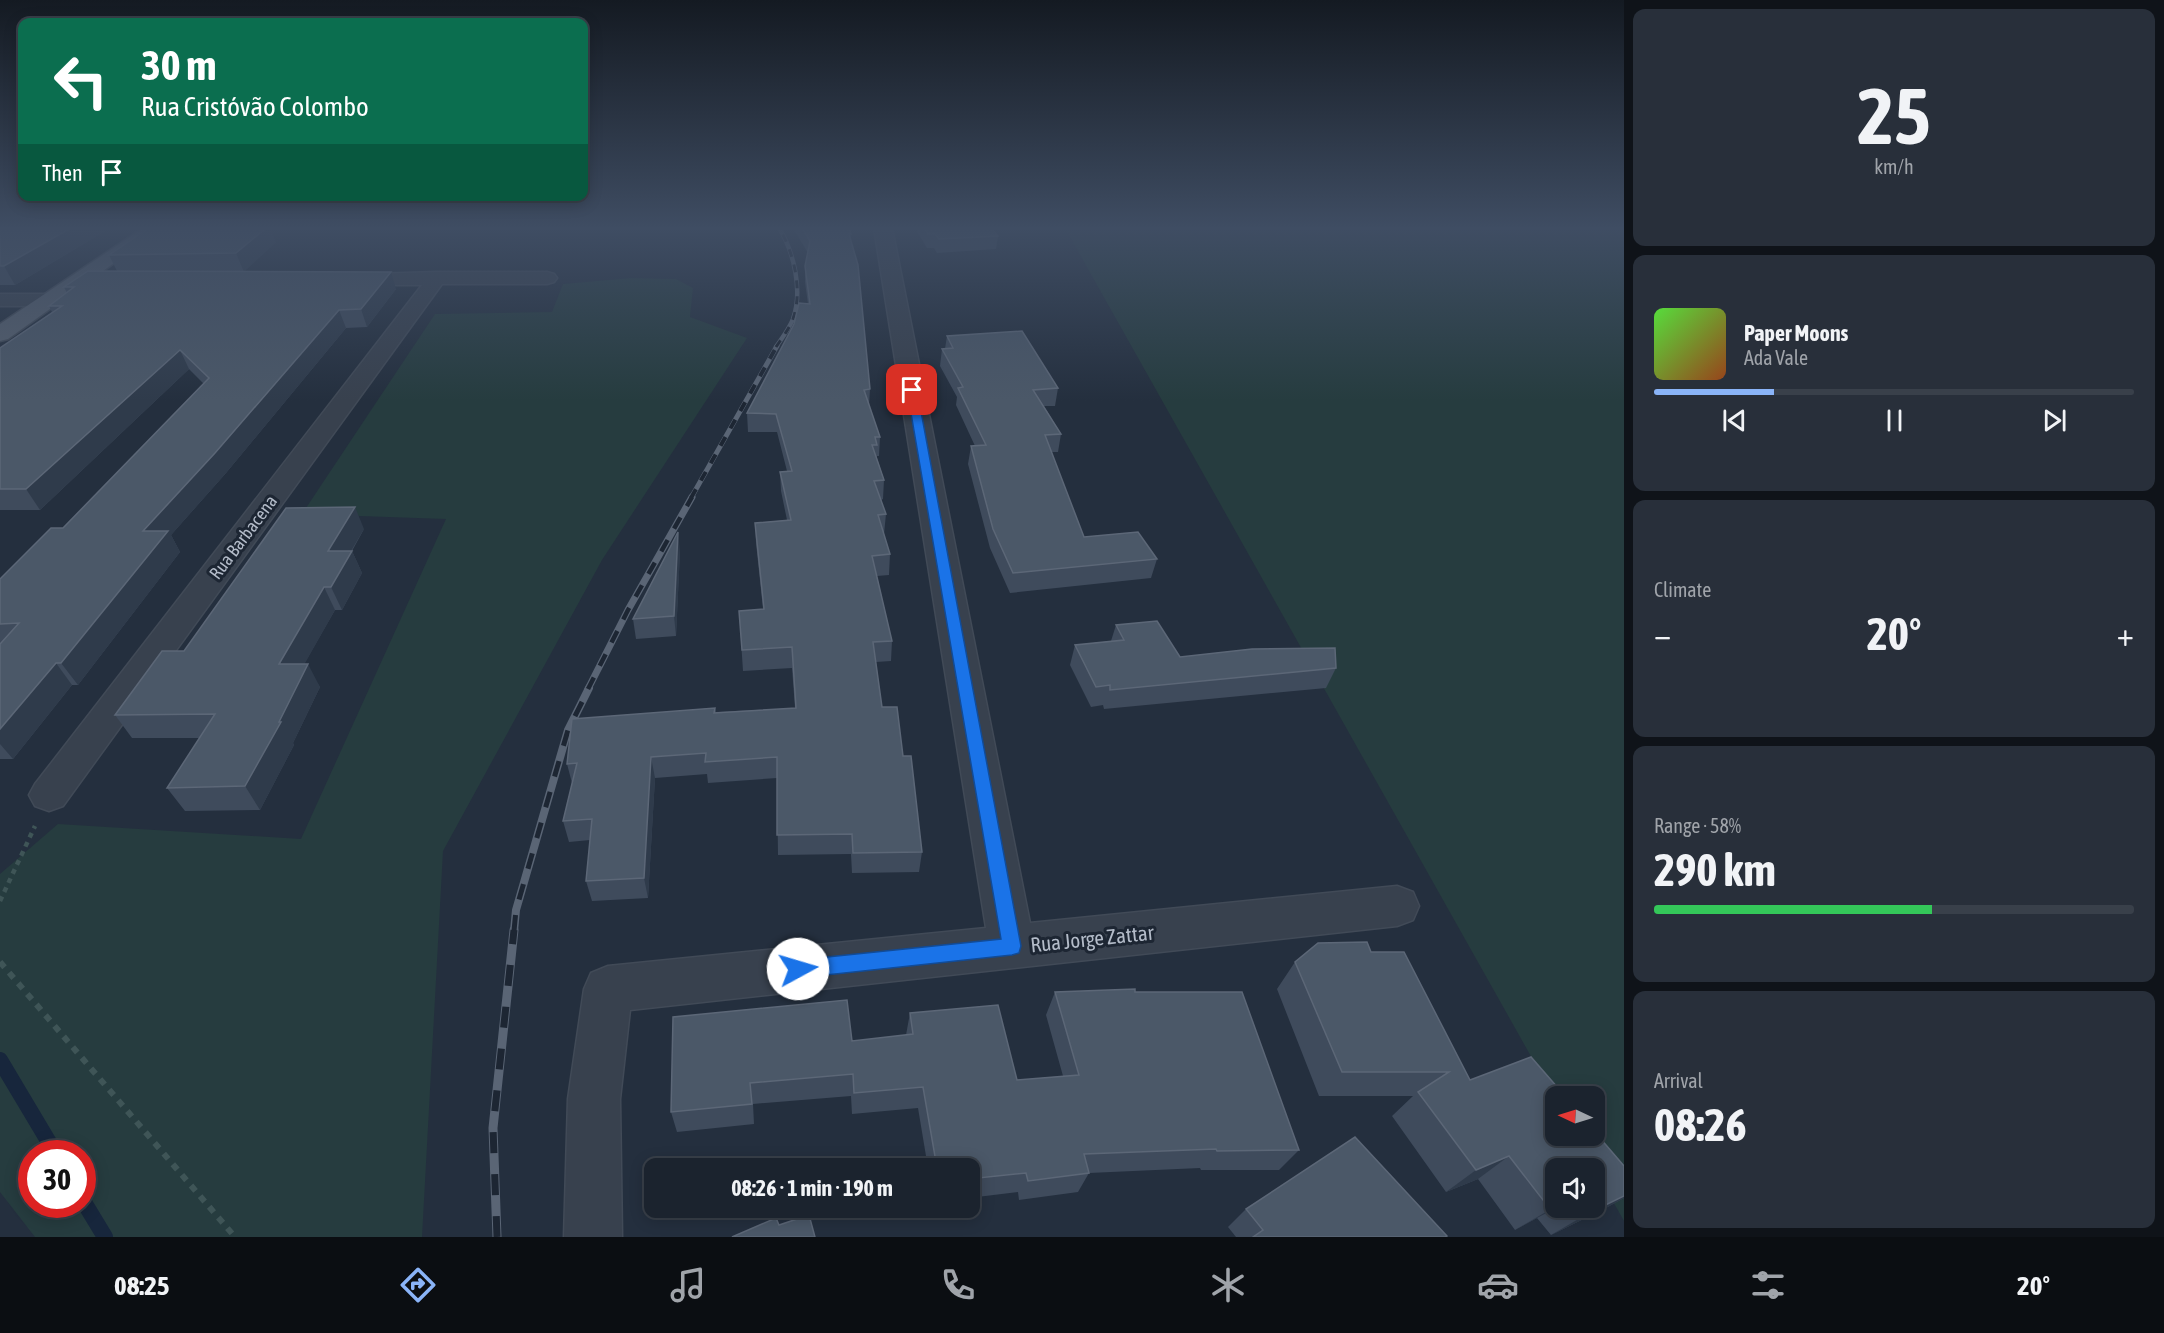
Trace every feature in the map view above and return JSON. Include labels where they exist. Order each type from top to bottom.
[{"type":"main road","points":[[0,334],[70,286]]},
{"type":"street","name":"Rua Barbacena","points":[[50,795],[431,286]]},
{"type":"street","points":[[893,286],[1012,946]]},
{"type":"street","points":[[0,300],[49,300]]},
{"type":"street","name":"Rua Jorge Zattar","points":[[594,1237],[594,1099],[608,988],[1397,906]]},
{"type":"path","points":[[0,901],[50,795]]},
{"type":"path","points":[[0,962],[236,1237]]},
{"type":"green space","points":[[562,286],[689,286],[693,288],[690,317],[747,338],[602,560],[443,851],[422,1237],[35,1237],[20,1218],[96,1218],[96,1140],[18,1140],[18,1215],[0,1192],[0,874],[58,824],[301,839],[446,519],[302,514],[435,314],[552,312]]},
{"type":"green space","points":[[1097,286],[1624,286],[1624,1221],[1605,1187],[1605,1158],[1588,1158],[1582,1146],[1605,1146],[1605,1086],[1548,1086]]},
{"type":"building","points":[[380,286],[361,309],[339,310],[215,453],[143,531],[168,531],[61,663],[56,663],[0,729],[0,644],[19,623],[0,624],[0,579],[51,528],[63,528],[209,378],[180,350],[26,489],[0,489],[0,348],[62,306],[49,306],[74,287],[64,287]]},
{"type":"building","points":[[808,286],[860,286],[870,389],[864,390],[880,437],[875,437],[877,445],[872,445],[884,480],[874,481],[886,514],[878,515],[890,554],[872,556],[892,641],[873,642],[882,707],[897,707],[903,756],[911,756],[922,852],[853,853],[852,834],[777,835],[777,757],[705,762],[706,753],[651,757],[644,878],[586,881],[592,819],[563,821],[577,763],[567,764],[572,719],[715,708],[714,713],[796,708],[792,647],[742,650],[739,611],[764,609],[755,523],[791,520],[780,472],[792,471],[776,414],[747,413],[794,324],[799,303],[810,304]]},
{"type":"building","points":[[1022,331],[1058,388],[1033,390],[1061,434],[1045,435],[1084,537],[1138,532],[1157,559],[1013,573],[993,529],[971,446],[986,445],[958,388],[963,387],[942,349],[953,348],[947,336]]},
{"type":"building","points":[[355,507],[328,551],[352,551],[331,587],[324,587],[279,664],[308,664],[279,722],[281,722],[245,786],[167,788],[215,714],[115,715],[162,651],[184,651],[286,508]]},
{"type":"building","points":[[678,532],[674,616],[633,619]]},
{"type":"building","points":[[1157,621],[1180,657],[1252,649],[1335,648],[1336,668],[1110,690],[1110,685],[1096,687],[1075,645],[1124,640],[1116,625]]},
{"type":"building","points":[[1367,942],[1371,952],[1404,952],[1470,1080],[1531,1057],[1556,1086],[1545,1086],[1545,1146],[1605,1146],[1605,1144],[1624,1166],[1624,1196],[1605,1205],[1605,1158],[1545,1158],[1545,1203],[1509,1156],[1476,1170],[1418,1092],[1449,1072],[1342,1072],[1295,962],[1318,943]]},
{"type":"building","points":[[1135,989],[1135,992],[1242,992],[1299,1150],[1217,1151],[1216,1149],[1084,1154],[1089,1173],[1028,1181],[1026,1173],[980,1178],[980,1158],[935,1158],[923,1087],[854,1093],[853,1074],[750,1083],[752,1104],[671,1112],[673,1017],[847,1000],[852,1041],[913,1034],[910,1013],[998,1005],[1017,1080],[1079,1075],[1055,992]]},
{"type":"building","points":[[1355,1137],[1447,1236],[1253,1237],[1263,1230],[1246,1209]]},
{"type":"building","points":[[776,1218],[779,1225],[800,1218],[810,1218],[815,1237],[732,1237]]},
{"type":"waterway","points":[[0,1060],[48,1140]]},
{"type":"waterway","points":[[94,1218],[105,1237]]},
{"type":"railway","points":[[776,347],[793,319],[797,286]]},
{"type":"railway","points":[[691,498],[777,346]]},
{"type":"railway","points":[[588,689],[628,610],[692,497]]},
{"type":"railway","points":[[514,931],[516,910],[568,730],[589,688]]},
{"type":"railway","points":[[497,1237],[493,1128],[514,930]]},
{"type":"route","points":[[798,969],[1012,946],[912,390]]}]
